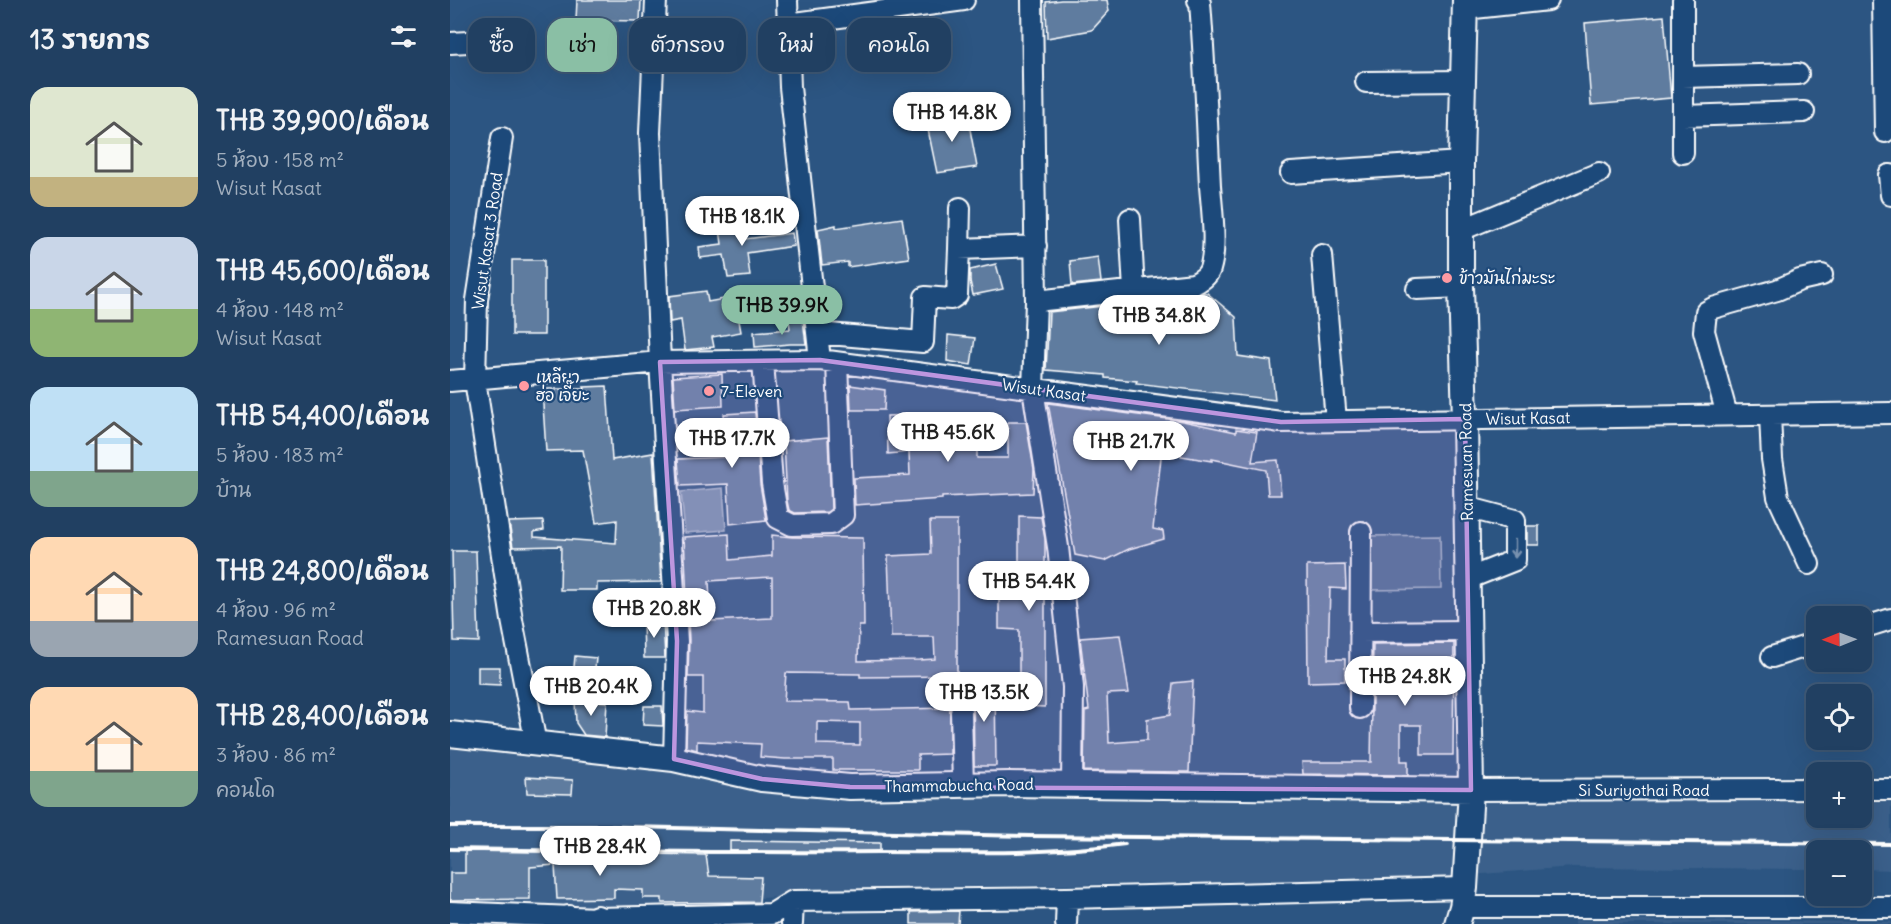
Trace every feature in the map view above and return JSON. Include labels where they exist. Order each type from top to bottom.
[{"type":"main road","name":"Ramesuan Road","points":[[1461,906],[1471,790],[1461,286],[1465,4]]},
{"type":"main road","name":"Thammabucha Road","points":[[450,734],[674,759],[762,779],[850,787],[1072,785],[1471,790]]},
{"type":"street","points":[[656,0],[650,133],[660,362],[677,641],[674,759]]},
{"type":"street","points":[[787,0],[788,18]]},
{"type":"street","points":[[832,18],[964,0]]},
{"type":"street","points":[[1032,0],[1036,246],[1033,389],[1058,547],[1074,687],[1072,785]]},
{"type":"street","points":[[1036,301],[1194,284],[1203,279],[1210,270],[1213,253],[1212,224],[1204,53],[1198,0]]},
{"type":"street","points":[[1465,4],[1548,0]]},
{"type":"street","points":[[1683,0],[1683,153]]},
{"type":"street","points":[[1883,0],[1885,132]]},
{"type":"street","points":[[762,361],[772,483],[778,518],[792,525],[831,524],[843,515],[829,362],[817,333],[790,72]]},
{"type":"street","points":[[1683,77],[1798,74]]},
{"type":"street","points":[[1366,82],[1463,81]]},
{"type":"street","points":[[1683,116],[1804,112]]},
{"type":"street","name":"Wisut Kasat 3 Road","points":[[502,138],[477,300],[475,380],[512,620],[536,744]]},
{"type":"street","points":[[1291,173],[1461,162]]},
{"type":"street","points":[[1461,230],[1599,173]]},
{"type":"street","points":[[1891,175],[1889,175],[1891,195]]},
{"type":"street","points":[[817,333],[923,342],[925,297],[951,298],[957,295],[960,208]]},
{"type":"street","points":[[1130,219],[1134,291]]},
{"type":"street","points":[[959,249],[1036,246]]},
{"type":"street","points":[[1322,255],[1336,421]]},
{"type":"street","points":[[1727,416],[1704,331],[1707,312],[1713,308],[1777,291],[1800,280],[1822,275]]},
{"type":"street","points":[[1417,289],[1461,286]]},
{"type":"street","name":"Wisut Kasat","points":[[450,381],[660,362],[829,362],[1281,422],[1891,413]]},
{"type":"street","points":[[1770,415],[1772,459],[1778,497],[1809,564]]},
{"type":"street","points":[[1466,507],[1515,520],[1515,560],[1467,579]]},
{"type":"street","points":[[1360,708],[1361,532]]},
{"type":"street","points":[[1872,625],[1891,619]]},
{"type":"street","points":[[1360,632],[1468,631]]},
{"type":"street","points":[[1772,657],[1806,646]]},
{"type":"street","points":[[961,712],[963,785]]},
{"type":"street","name":"Si Suriyothai Road","points":[[1471,790],[1806,789]]},
{"type":"street","points":[[1872,789],[1891,789]]},
{"type":"street","points":[[1066,924],[1067,898]]},
{"type":"street","points":[[450,912],[569,921],[771,919],[793,901],[1067,898],[1461,906],[1543,916],[1891,907]]},
{"type":"street","points":[[792,924],[793,901]]},
{"type":"highlighted area","points":[[820,360],[1281,422],[1465,419],[1471,790],[850,787],[762,779],[674,759],[677,641],[660,362]]},
{"type":"shaded area","points":[[723,488],[726,530],[685,533],[681,492]]},
{"type":"shaded area","points":[[1440,535],[1441,589],[1368,590],[1367,536]]},
{"type":"shaded area","points":[[450,742],[747,782],[1806,797],[1806,828],[1872,828],[1872,797],[1891,797],[1891,870],[1872,869],[1872,840],[1806,840],[1806,869],[1572,867],[1432,878],[897,888],[788,893],[777,897],[608,909],[450,899]]},
{"type":"shaded area","points":[[1575,920],[1891,922],[1891,924],[1575,924]]},
{"type":"building","points":[[577,0],[641,0],[640,18],[629,18],[629,21],[617,21],[617,18],[576,18]]},
{"type":"building","points":[[1107,0],[1109,11],[1092,30],[1047,38],[1046,2]]},
{"type":"building","points":[[1664,16],[1671,98],[1591,105],[1585,23]]},
{"type":"building","points":[[967,113],[977,167],[937,173],[926,120]]},
{"type":"building","points":[[902,218],[909,258],[848,267],[848,262],[822,265],[818,229]]},
{"type":"building","points":[[743,219],[745,239],[792,233],[794,246],[747,253],[750,276],[728,278],[724,255],[700,258],[699,247],[722,244],[719,222]]},
{"type":"building","points":[[1098,257],[1101,282],[1072,285],[1070,261]]},
{"type":"building","points":[[512,260],[544,260],[544,335],[512,335]]},
{"type":"building","points":[[996,264],[1003,289],[973,295],[970,270]]},
{"type":"building","points":[[706,291],[708,302],[735,297],[741,332],[712,337],[714,347],[685,350],[681,320],[670,322],[669,296]]},
{"type":"building","points":[[1207,293],[1236,317],[1238,356],[1271,361],[1275,400],[1136,383],[1137,381],[1105,378],[1105,375],[1046,370],[1049,312],[1195,296]]},
{"type":"building","points":[[789,320],[803,320],[806,344],[755,347],[754,332],[790,329]]},
{"type":"building","points":[[948,335],[975,338],[971,365],[947,361]]},
{"type":"building","points":[[722,374],[723,406],[675,409],[673,377]]},
{"type":"building","points":[[850,385],[885,390],[884,410],[851,410]]},
{"type":"building","points":[[607,386],[612,460],[653,453],[661,582],[597,583],[597,590],[560,590],[561,546],[513,547],[509,522],[543,521],[544,530],[534,532],[534,537],[616,543],[617,520],[596,523],[583,450],[546,451],[542,389],[585,389],[584,387]]},
{"type":"building","points":[[1048,403],[1183,421],[1236,432],[1236,429],[1257,432],[1252,462],[1278,460],[1281,495],[1268,495],[1266,470],[1212,459],[1212,461],[1181,456],[1183,447],[1162,449],[1153,529],[1163,531],[1164,539],[1129,549],[1105,561],[1075,555]]},
{"type":"building","points":[[755,412],[760,484],[766,520],[730,524],[728,484],[680,486],[678,459],[726,457],[724,414]]},
{"type":"building","points":[[934,414],[934,420],[977,420],[977,458],[1008,458],[1008,422],[1026,422],[1034,469],[1033,493],[942,497],[942,499],[855,505],[854,478],[910,475],[909,452],[888,454],[887,416]]},
{"type":"building","points":[[828,437],[831,509],[827,512],[795,513],[789,510],[787,501],[784,441]]},
{"type":"building","points":[[1019,516],[1041,517],[1045,539],[1045,707],[1019,706],[1019,630],[999,629],[999,594],[1019,594]]},
{"type":"building","points":[[930,521],[957,521],[957,676],[860,677],[860,674],[786,673],[784,701],[850,702],[851,710],[950,708],[950,754],[918,755],[918,770],[833,770],[833,759],[760,757],[761,744],[697,741],[697,750],[686,747],[687,711],[703,713],[703,677],[688,677],[689,640],[684,537],[729,534],[730,560],[772,556],[772,535],[863,538],[864,626],[859,626],[858,661],[935,659],[934,637],[891,637],[888,556],[931,554]],"holes":[[[772,577],[772,618],[711,621],[709,581]],[[817,722],[860,723],[860,745],[817,744]]]},
{"type":"building","points":[[1527,526],[1539,526],[1539,545],[1527,545]]},
{"type":"building","points":[[452,551],[476,551],[479,642],[454,641]]},
{"type":"building","points":[[1345,565],[1346,589],[1330,588],[1328,659],[1345,659],[1345,681],[1308,682],[1307,566]]},
{"type":"building","points":[[643,620],[663,620],[665,658],[644,658]]},
{"type":"building","points":[[1120,635],[1129,693],[1107,694],[1109,743],[1147,740],[1147,719],[1170,715],[1173,683],[1193,681],[1189,772],[1084,771],[1085,711],[1089,710],[1080,638]]},
{"type":"building","points":[[1454,643],[1453,755],[1421,755],[1421,725],[1401,725],[1401,761],[1408,761],[1408,775],[1303,774],[1302,762],[1371,762],[1373,644]]},
{"type":"building","points":[[575,656],[596,658],[594,679],[573,678]]},
{"type":"building","points":[[478,667],[500,667],[500,685],[478,684]]},
{"type":"building","points":[[973,680],[995,680],[996,766],[974,766]]},
{"type":"building","points":[[575,700],[607,702],[605,737],[584,735],[576,723]]},
{"type":"building","points":[[644,706],[662,706],[663,726],[643,725]]},
{"type":"building","points":[[526,777],[573,780],[572,794],[527,793]]},
{"type":"building","points":[[730,841],[880,843],[880,852],[730,853]]},
{"type":"building","points":[[465,851],[706,855],[709,876],[761,877],[759,902],[662,903],[662,898],[643,898],[643,890],[614,889],[614,898],[557,899],[555,865],[530,867],[530,899],[450,900],[450,873],[465,873]]},
{"type":"building","points":[[959,911],[958,924],[911,924],[911,912]]},
{"type":"railway","points":[[450,826],[589,826],[1029,836],[1891,844]]},
{"type":"railway","points":[[450,849],[971,852],[1064,850],[1125,844]]},
{"type":"place","name":"ข้าวมันไก่มะระ","points":[[1447,278]]},
{"type":"place","name":"เหลียว ฮ่อ เจี๊ยะ","points":[[524,386]]},
{"type":"place","name":"7-Eleven","points":[[709,391]]}]
